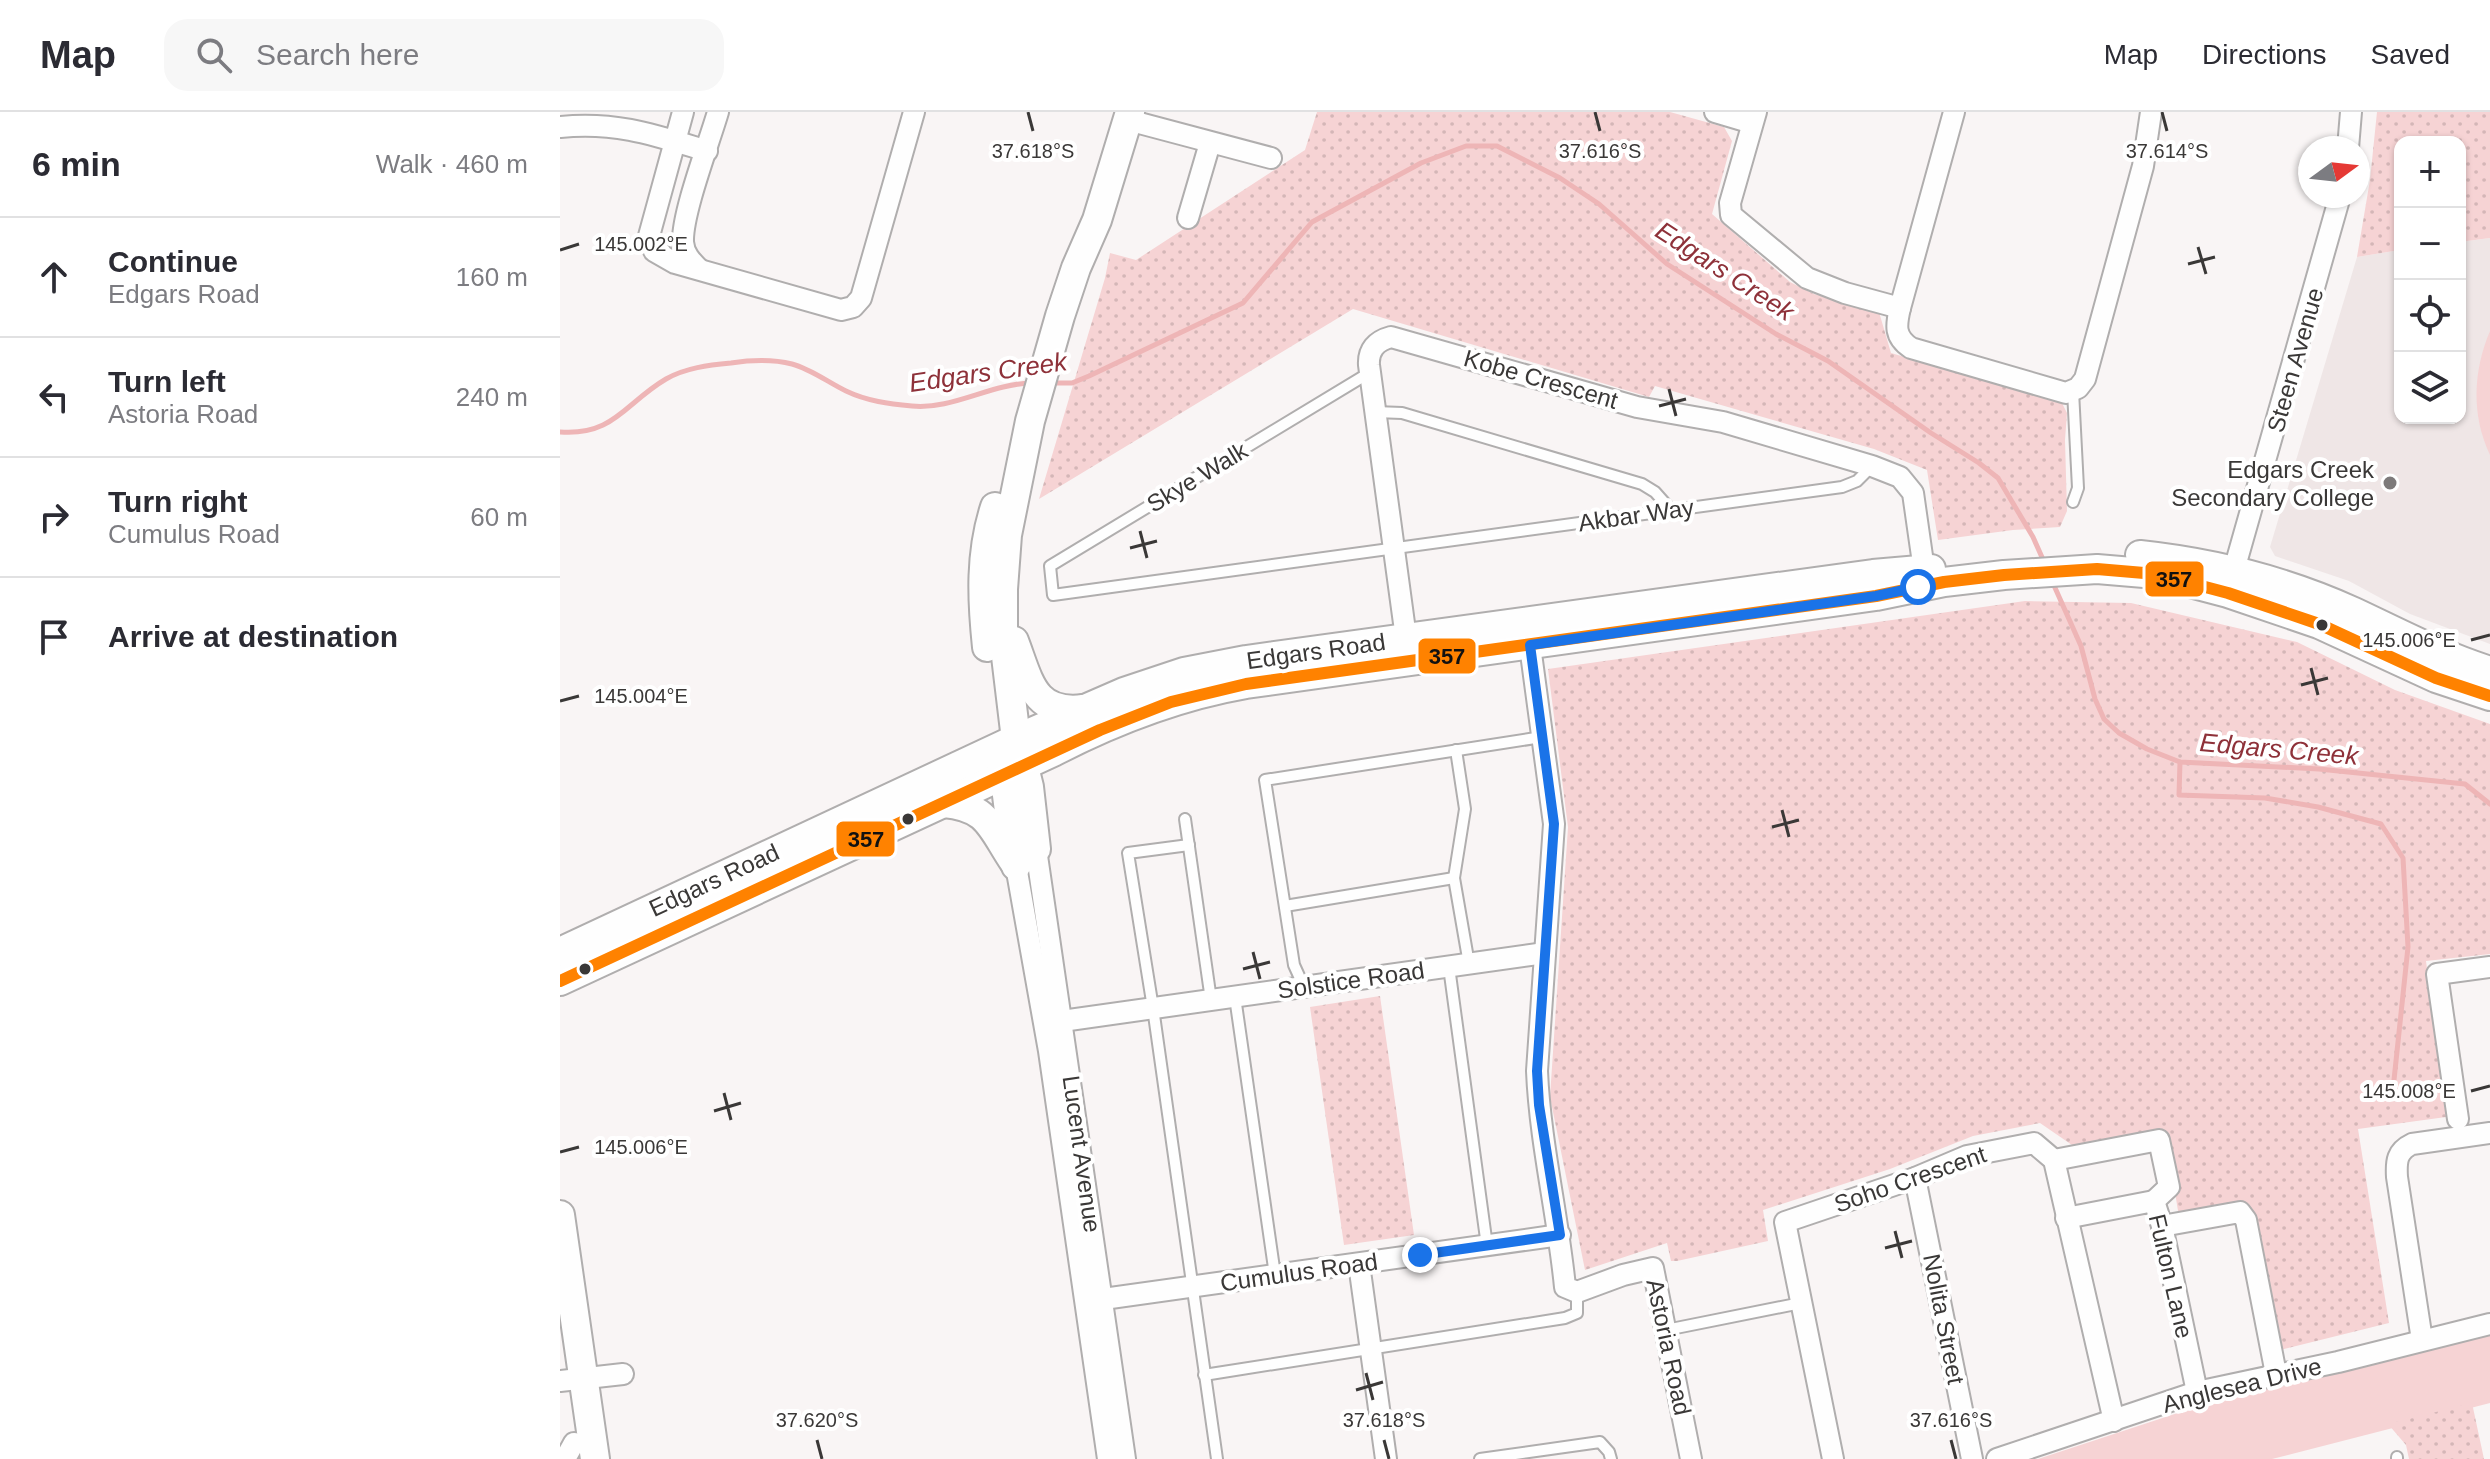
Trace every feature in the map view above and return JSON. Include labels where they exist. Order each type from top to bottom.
[{"type":"main road","points":[[1026,858],[1012,756],[1003,631],[1008,525],[1030,421],[1076,268],[1097,220],[1124,115]]},
{"type":"main road","points":[[1012,756],[984,622],[982,573],[994,511],[1030,421]]},
{"type":"main road","name":"Edgars Road","points":[[560,952],[1012,756],[1214,690],[1873,574],[2094,563],[2156,574],[2231,581],[2329,602],[2437,653],[2490,671]]},
{"type":"main road","name":"Edgars Road","points":[[560,981],[944,803],[1087,708],[1156,681],[1207,667],[1406,638],[1528,633],[1876,596],[2001,569]]},
{"type":"main road","name":"Edgars Road","points":[[2231,581],[2436,678],[2490,696]]},
{"type":"main road","points":[[1003,589],[1013,636],[1025,670],[1041,700],[1048,707],[1059,710],[1087,708]]},
{"type":"main road","points":[[944,803],[963,805],[983,814],[1026,858]]},
{"type":"main road","points":[[560,1215],[578,1455]]},
{"type":"main road","points":[[560,1345],[570,1380]]},
{"type":"street","points":[[683,112],[649,236],[650,245],[663,258],[841,310],[853,307],[863,293],[914,112]]},
{"type":"street","points":[[699,269],[687,257],[683,240],[718,112]]},
{"type":"street","points":[[1715,112],[1754,117],[1730,203],[1734,220],[1807,278],[1845,293],[1900,308]]},
{"type":"street","points":[[1954,112],[1900,308],[1899,339],[1911,348],[2060,392],[2073,391],[2085,379],[2143,166],[2151,112]]},
{"type":"street","points":[[2349,136],[2351,112]]},
{"type":"street","points":[[1124,115],[1210,143],[1271,158]]},
{"type":"street","points":[[560,127],[621,126],[707,151]]},
{"type":"street","points":[[1188,218],[1210,143]]},
{"type":"street","name":"Steen Avenue","points":[[2231,581],[2337,208]]},
{"type":"street","name":"Kobe Crescent","points":[[1369,373],[1369,358],[1376,344],[1391,337],[1400,338],[1637,407],[1723,422],[1872,466],[1900,477],[1910,486],[1924,570]]},
{"type":"street","points":[[1369,373],[1406,638]]},
{"type":"street","points":[[1528,633],[1554,824],[1537,1071],[1539,1105],[1560,1235],[1565,1287],[1577,1292]]},
{"type":"street","name":"Lucent Avenue","points":[[1026,858],[1062,1021],[1094,1300],[1108,1459]]},
{"type":"street","name":"Lucent Avenue","points":[[1026,858],[1049,1051],[1125,1459]]},
{"type":"street","name":"Solstice Road","points":[[1062,1021],[1545,953]]},
{"type":"street","points":[[2458,1119],[2437,974],[2490,967]]},
{"type":"street","points":[[2422,1340],[2397,1177],[2397,1157],[2412,1144],[2490,1133]]},
{"type":"street","points":[[2114,1421],[2054,1160],[2159,1140],[2169,1187],[2154,1201]]},
{"type":"street","name":"Soho Crescent","points":[[1833,1459],[1785,1222],[1915,1178],[1967,1156],[2034,1143],[2054,1160]]},
{"type":"street","name":"Nolita Street","points":[[1915,1178],[1972,1459]]},
{"type":"street","name":"Fulton Lane","points":[[2066,1218],[2154,1201],[2197,1392]]},
{"type":"street","points":[[2162,1226],[2240,1212],[2246,1220],[2276,1374]]},
{"type":"street","name":"Cumulus Road","points":[[1094,1300],[1560,1235]]},
{"type":"street","points":[[1359,1264],[1386,1459]]},
{"type":"street","name":"Astoria Road","points":[[1577,1292],[1653,1268],[1691,1459]]},
{"type":"street","name":"Anglesea Drive","points":[[1997,1459],[2197,1392],[2490,1324]]},
{"type":"street","points":[[570,1380],[623,1374]]},
{"type":"lane","name":"Skye Walk","points":[[1053,595],[1050,566],[1369,373]]},
{"type":"lane","points":[[2073,391],[2078,488],[2073,502]]},
{"type":"lane","points":[[1375,412],[1402,413],[1642,484],[1655,492],[1671,510]]},
{"type":"lane","name":"Akbar Way","points":[[1053,595],[1842,487],[1857,481],[1872,466]]},
{"type":"lane","points":[[1304,987],[1294,965],[1265,780],[1542,737]]},
{"type":"lane","points":[[1456,750],[1465,809],[1454,878],[1459,965],[1487,1246]]},
{"type":"lane","points":[[1185,819],[1211,1000]]},
{"type":"lane","points":[[1189,845],[1128,853],[1217,1459]]},
{"type":"lane","points":[[1285,906],[1454,878]]},
{"type":"lane","points":[[1235,997],[1275,1275]]},
{"type":"lane","points":[[1204,1375],[1565,1318],[1577,1313],[1577,1292]]},
{"type":"lane","points":[[1666,1330],[1801,1303]]},
{"type":"lane","points":[[1480,1459],[1600,1442],[1611,1459]]},
{"type":"shaded area","points":[[1317,112],[1670,112],[1724,127],[1732,141],[1712,214],[1790,282],[1814,294],[1879,312],[1891,353],[2062,403],[2067,413],[2067,511],[2060,527],[1938,540],[1927,470],[1874,449],[1655,386],[1649,397],[1353,309],[1039,499],[1110,253],[1136,260],[1305,150]]},
{"type":"shaded area","points":[[2377,112],[2490,112],[2490,238],[2466,241],[2466,136],[2394,136],[2394,251],[2357,257],[2365,208],[2370,208]]},
{"type":"shaded area","name":"Edgars Creek Secondary College","points":[[2490,238],[2490,644],[2410,614],[2349,581],[2275,556],[2270,547],[2357,257],[2394,251],[2394,424],[2466,424],[2466,241]]},
{"type":"shaded area","points":[[2490,331],[2490,455],[2480,424],[2476,393],[2480,362]]},
{"type":"shaded area","points":[[2025,601],[2131,603],[2297,642],[2395,690],[2490,724],[2490,954],[2426,961],[2446,1117],[2358,1129],[2389,1323],[2276,1351],[2251,1218],[2179,1217],[2166,1137],[2073,1150],[2072,1145],[2040,1123],[1973,1136],[1890,1169],[1763,1210],[1768,1241],[1677,1261],[1671,1261],[1667,1243],[1585,1270],[1550,1097],[1568,827],[1548,669]]},
{"type":"shaded area","points":[[1380,996],[1414,1235],[1344,1245],[1310,1007]]},
{"type":"shaded area","points":[[2490,1331],[2490,1403],[2272,1459],[2038,1459],[2284,1378]]},
{"type":"shaded area","points":[[2472,1403],[2484,1459],[2409,1459],[2406,1445],[2388,1424]]},
{"type":"waterway","name":"Edgars Creek","points":[[1049,383],[1072,383],[1089,376],[1243,303],[1312,222],[1421,163],[1466,146],[1497,146],[1560,178],[1599,204],[1667,264],[1776,334],[1828,361],[1979,463],[1998,478],[2033,537],[2045,564]]},
{"type":"waterway","name":"Edgars Creek","points":[[560,432],[594,429],[618,416],[652,388],[681,372],[739,362],[792,364],[862,397],[912,406],[942,404],[1016,384],[1031,383]]},
{"type":"waterway","name":"Edgars Creek","points":[[2052,581],[2081,646],[2095,699],[2104,719],[2119,733],[2147,749],[2180,762],[2319,769],[2465,784],[2490,804]]},
{"type":"waterway","points":[[2180,762],[2179,795],[2265,798],[2318,807],[2381,824],[2403,858],[2408,947],[2394,1080]]},
{"type":"transit line","name":"357","points":[[560,981],[1100,730],[1171,702],[1246,684],[1876,596],[1944,582],[2097,569],[2156,574],[2228,593],[2319,624],[2436,678],[2490,696]]},
{"type":"place","name":"Edgars Creek Secondary College","points":[[2390,483]]},
{"type":"route","points":[[1420,1255],[1560,1235],[1539,1105],[1537,1071],[1554,824],[1530,645],[1876,596],[1918,587]]}]
